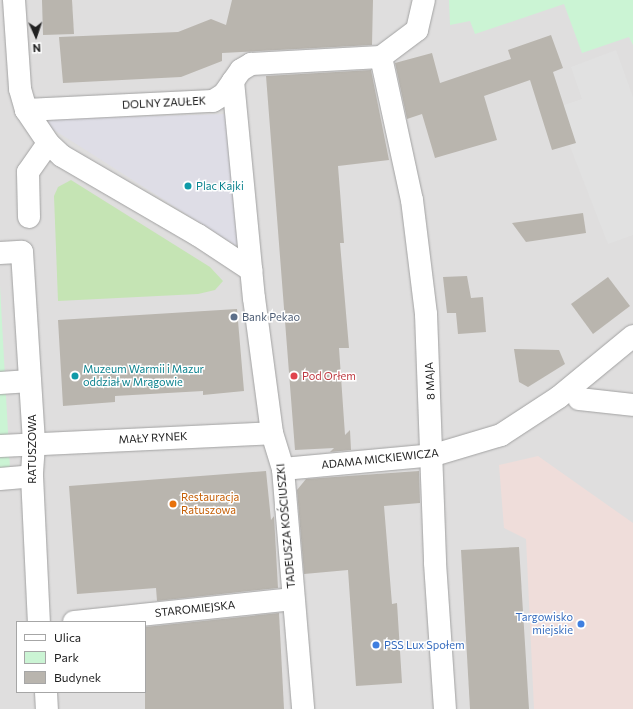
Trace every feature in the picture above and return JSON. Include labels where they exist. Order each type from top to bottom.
[{"type":"street","points":[[14,0],[18,74],[26,110],[48,143],[62,156],[198,235],[251,270]]},
{"type":"street","points":[[381,57],[417,30],[424,0]]},
{"type":"street","name":"DOLNY ZAUŁEK","points":[[26,110],[213,100],[224,94],[241,70],[251,64],[381,57]]},
{"type":"street","name":"8 MAJA","points":[[381,57],[412,200],[426,314],[434,455],[435,563],[445,709]]},
{"type":"street","name":"TADEUSZA KOŚCIUSZKI","points":[[233,81],[251,270],[272,433],[282,469],[292,599],[303,709]]},
{"type":"street","points":[[29,217],[28,172],[48,143]]},
{"type":"street","name":"RATUSZOWA","points":[[0,253],[22,252],[34,444],[32,476],[39,621]]},
{"type":"street","name":"ADAMA MICKIEWICZA","points":[[282,469],[434,455],[501,435],[559,397],[633,336]]},
{"type":"street","points":[[0,383],[30,381]]},
{"type":"street","points":[[579,400],[633,405]]},
{"type":"street","name":"MAŁY RYNEK","points":[[0,446],[272,433]]},
{"type":"street","points":[[0,478],[32,476]]},
{"type":"street","name":"STAROMIEJSKA","points":[[83,621],[292,599]]},
{"type":"street","points":[[46,693],[47,709]]},
{"type":"shaded area","points":[[0,0],[633,0],[633,709],[0,709]]},
{"type":"shaded area","points":[[616,50],[633,97],[633,235],[608,244],[555,108],[582,99],[571,67]]},
{"type":"shaded area","name":"Plac Kajki","points":[[227,114],[241,244],[235,245],[51,128],[47,119]]},
{"type":"shaded area","name":"Targowisko miejskie","points":[[538,456],[633,523],[633,709],[534,709],[526,539],[504,528],[499,465]]},
{"type":"green space","points":[[449,0],[633,0],[633,45],[629,37],[582,53],[564,4],[475,34],[470,21],[450,25]]},
{"type":"green space","points":[[71,180],[210,267],[223,281],[215,290],[198,294],[58,301],[54,196],[58,187]]},
{"type":"green space","points":[[0,286],[10,469],[0,469]]},
{"type":"building","points":[[42,0],[72,0],[74,34],[43,35]]},
{"type":"building","points":[[232,0],[373,0],[372,45],[222,53],[222,61],[181,77],[63,83],[59,37],[178,32],[211,19],[226,25]]},
{"type":"building","points":[[551,35],[563,68],[553,72],[576,143],[552,150],[530,80],[484,96],[497,140],[435,158],[422,114],[407,119],[395,63],[432,53],[440,83],[511,59],[508,50]]},
{"type":"building","points":[[371,70],[389,160],[338,166],[344,243],[340,243],[349,348],[339,348],[345,435],[350,430],[351,450],[330,452],[334,448],[295,450],[266,76]]},
{"type":"building","points":[[583,213],[586,233],[526,242],[512,223]]},
{"type":"building","points":[[467,276],[471,298],[483,297],[486,332],[458,334],[456,313],[447,313],[443,277]]},
{"type":"building","points":[[608,277],[630,306],[593,334],[571,304]]},
{"type":"building","points":[[237,309],[244,391],[203,395],[203,391],[115,396],[115,402],[63,406],[58,320]]},
{"type":"building","points":[[514,349],[559,350],[565,364],[528,387],[519,382]]},
{"type":"building","points":[[266,471],[271,520],[274,516],[278,588],[157,601],[156,588],[77,594],[69,486]]},
{"type":"building","points":[[419,471],[420,503],[384,506],[392,604],[397,603],[402,683],[356,686],[348,570],[304,574],[297,490],[306,479]]},
{"type":"building","points":[[519,547],[529,709],[470,709],[461,550]]},
{"type":"building","points":[[279,613],[284,709],[145,709],[146,627]]},
{"type":"place","name":"Plac Kajki","points":[[188,186]]},
{"type":"place","name":"Bank Pekao","points":[[234,317]]},
{"type":"place","name":"Muzeum Warmii i Mazur oddział w Mrągowie","points":[[75,376]]},
{"type":"place","name":"Pod Orłem","points":[[294,376]]},
{"type":"place","name":"Restauracja Ratuszowa","points":[[173,504]]},
{"type":"place","name":"Targowisko miejskie","points":[[581,624]]},
{"type":"place","name":"PSS Lux Społem","points":[[376,645]]}]
